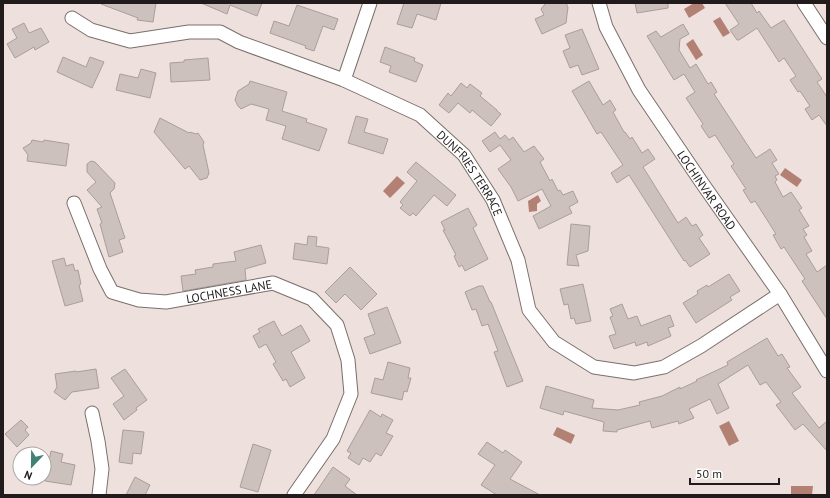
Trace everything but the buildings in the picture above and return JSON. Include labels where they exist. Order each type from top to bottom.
[{"type":"street","points":[[344,80],[370,3]]},
{"type":"street","name":"LOCHINVAR ROAD","points":[[599,3],[606,27],[639,90],[780,294],[827,371]]},
{"type":"street","points":[[804,3],[827,38]]},
{"type":"street","name":"DUNFRIES TERRACE","points":[[72,18],[91,30],[130,41],[190,32],[220,32],[239,42],[344,80],[420,115],[464,155],[493,200],[518,260],[529,310],[554,342],[594,367],[634,373],[664,367],[701,346],[780,294]]},
{"type":"street","name":"LOCHNESS LANE","points":[[74,203],[100,269],[112,292],[139,300],[166,302],[273,283],[312,299],[337,325],[348,360],[351,394],[333,438],[294,495]]},
{"type":"street","points":[[92,413],[102,469],[99,495]]},
{"type":"shaded area","points":[[694,3],[702,3],[705,8],[689,18],[684,9]]},
{"type":"shaded area","points":[[720,17],[730,33],[723,37],[713,21]]},
{"type":"shaded area","points":[[693,39],[703,55],[696,60],[686,44]]},
{"type":"shaded area","points":[[785,168],[802,180],[797,187],[780,175]]},
{"type":"shaded area","points":[[397,176],[405,183],[390,198],[383,191]]},
{"type":"shaded area","points":[[538,195],[541,201],[537,204],[537,211],[529,212],[528,201]]},
{"type":"shaded area","points":[[729,421],[739,441],[729,446],[719,426]]},
{"type":"shaded area","points":[[557,427],[575,435],[571,444],[553,435]]},
{"type":"shaded area","points":[[791,486],[813,486],[812,495],[791,494]]}]
